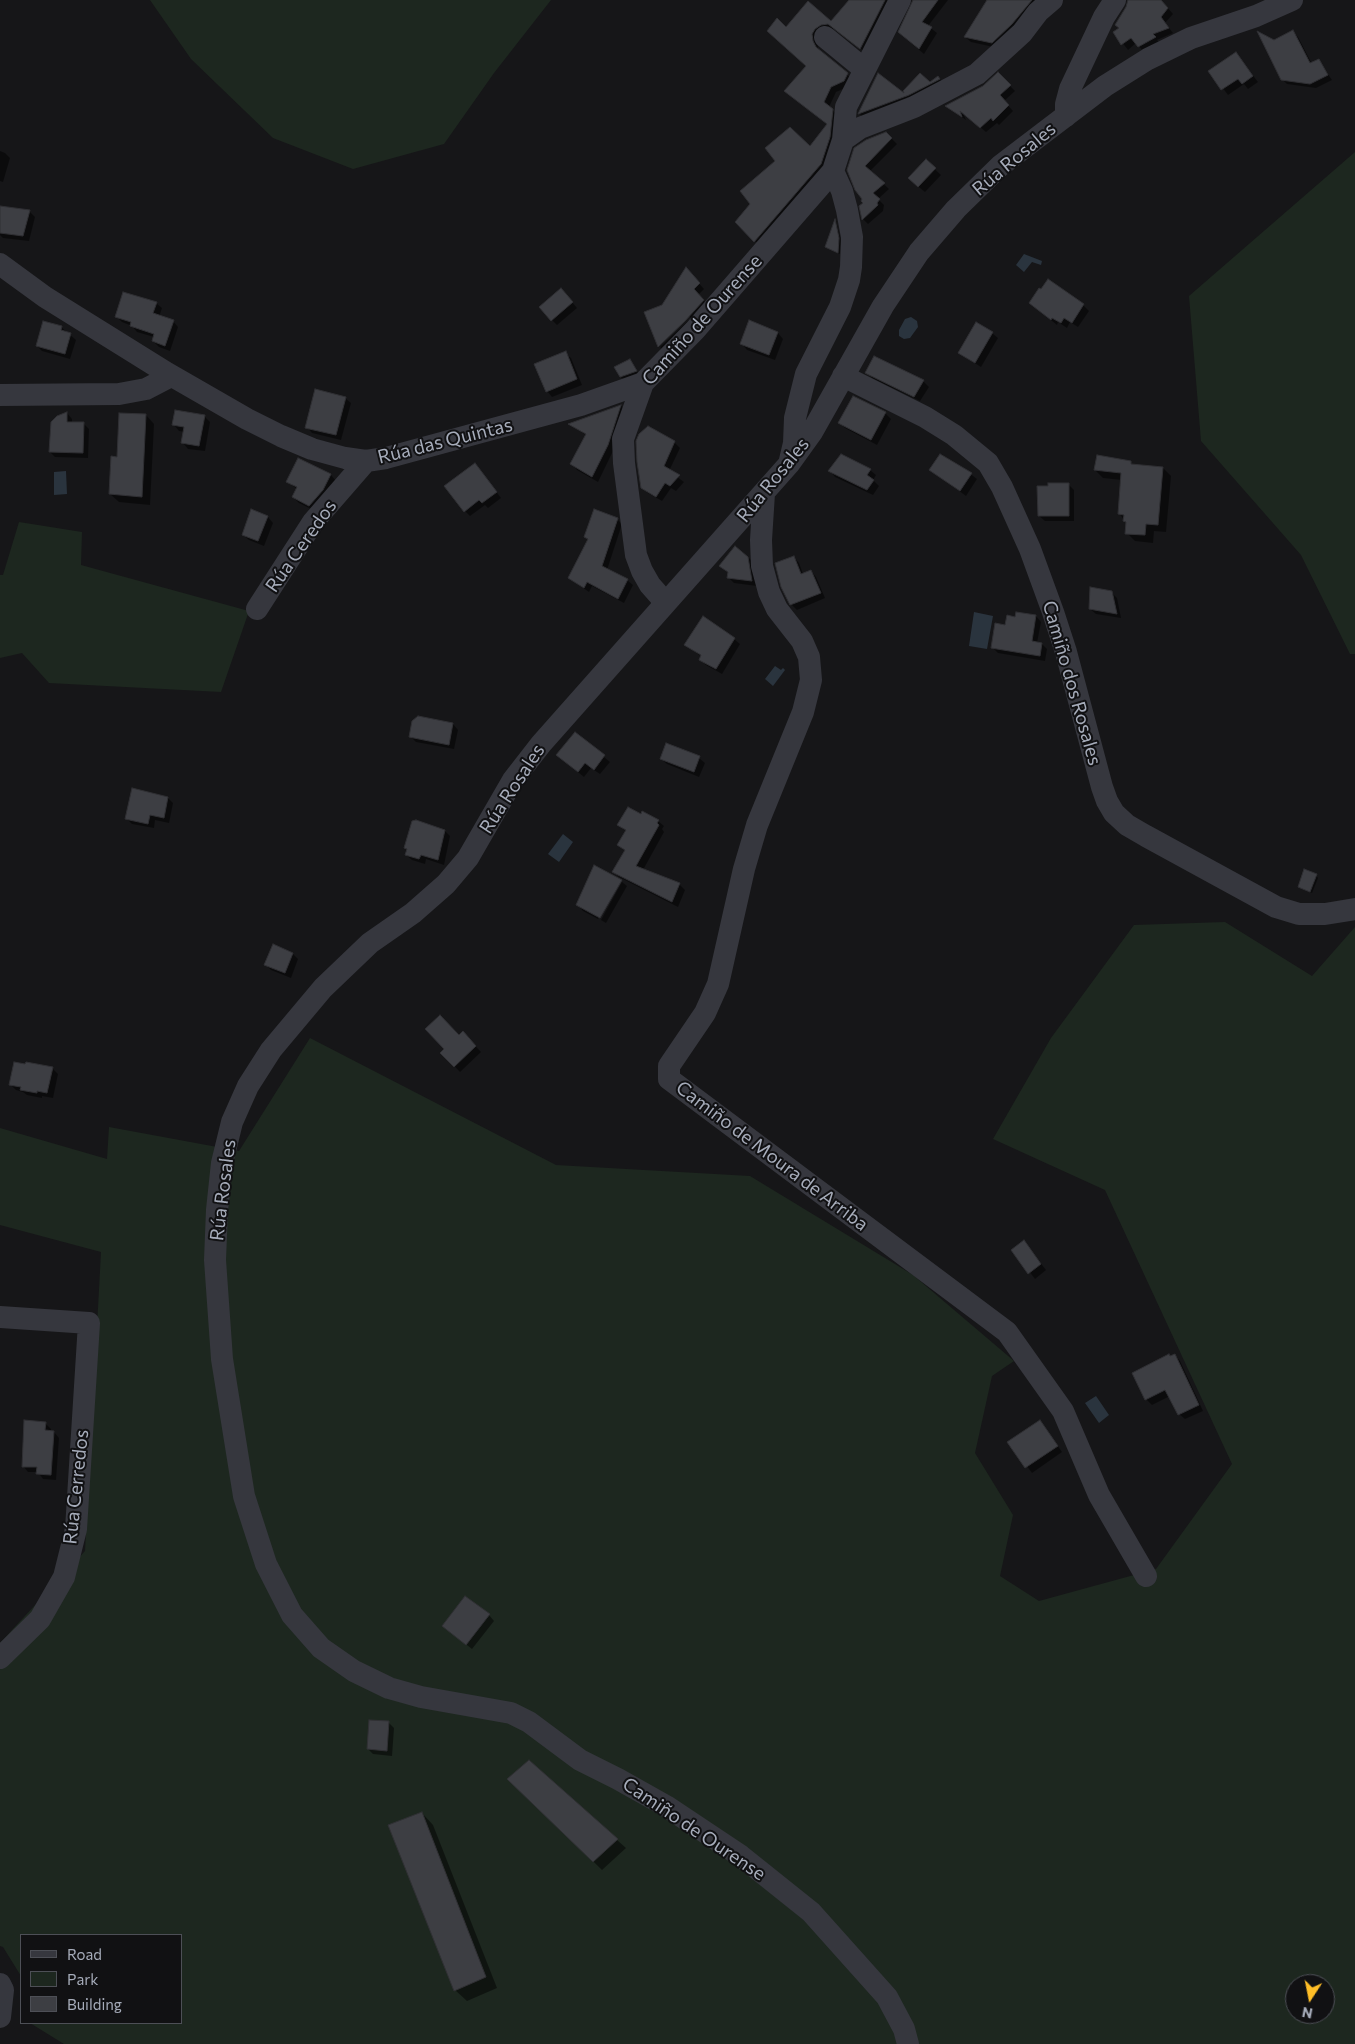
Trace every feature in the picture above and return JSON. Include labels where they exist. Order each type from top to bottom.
[{"type":"street","points":[[789,464],[794,443],[795,418],[806,374],[840,307],[850,273],[852,252],[851,230],[842,191],[833,171],[843,140],[846,108],[900,0]]},
{"type":"street","points":[[843,140],[860,128],[914,107],[978,74],[1022,33],[1038,12],[1052,0]]},
{"type":"street","points":[[1066,116],[1066,104],[1070,89],[1104,17],[1115,0]]},
{"type":"street","name":"Rúa Rosales","points":[[421,1697],[388,1688],[354,1671],[321,1648],[292,1615],[266,1564],[244,1496],[222,1359],[215,1260],[217,1210],[222,1163],[232,1122],[248,1086],[272,1050],[323,988],[370,943],[413,913],[446,884],[468,858],[513,780],[541,744],[789,464],[812,432],[883,306],[919,252],[950,216],[1000,166],[1105,86],[1148,59],[1191,38],[1256,16],[1292,0]]},
{"type":"street","points":[[825,37],[864,69]]},
{"type":"street","name":"Camiño de Ourense","points":[[665,602],[642,571],[636,554],[624,463],[623,439],[643,383],[695,330],[833,171]]},
{"type":"street","name":"Rúa das Quintas","points":[[0,264],[45,297],[171,376],[281,436],[312,449],[345,458],[366,461],[386,458],[469,437],[581,405],[643,383]]},
{"type":"street","points":[[0,395],[119,394],[146,389],[171,376]]},
{"type":"street","name":"Camiño dos Rosales","points":[[844,376],[925,417],[954,435],[988,463],[1002,487],[1030,549],[1053,612],[1066,652],[1102,787],[1114,813],[1127,825],[1276,907],[1299,914],[1325,914],[1355,909]]},
{"type":"street","name":"Rúa Ceredos","points":[[257,610],[313,522],[366,461]]},
{"type":"street","name":"Camiño de Moura de Arriba","points":[[764,493],[761,540],[762,566],[777,609],[802,641],[809,657],[810,680],[804,712],[757,825],[744,869],[718,984],[704,1013],[669,1066],[670,1079],[1007,1332],[1064,1411],[1099,1495],[1146,1576]]},
{"type":"street","name":"Rúa Cerredos","points":[[0,1317],[90,1323],[76,1530],[64,1577],[40,1619],[0,1658]]},
{"type":"street","name":"Camiño de Ourense","points":[[421,1697],[511,1713],[529,1722],[580,1760],[618,1778],[666,1806],[741,1856],[811,1912],[887,1997],[904,2028],[908,2044]]},
{"type":"street","points":[[0,1984],[3,1990],[0,2017]]},
{"type":"green space","points":[[150,0],[551,0],[494,73],[444,144],[353,169],[273,138],[191,59]]},
{"type":"green space","points":[[1355,152],[1355,654],[1350,654],[1301,555],[1201,441],[1189,296]]},
{"type":"green space","points":[[19,522],[82,532],[81,565],[249,611],[221,692],[49,683],[22,653],[0,658],[0,575],[3,575]]},
{"type":"green space","points":[[1225,922],[1312,976],[1355,927],[1355,2044],[64,2044],[32,2024],[182,2024],[182,1934],[20,1934],[20,1974],[3,1947],[0,1946],[0,1643],[85,1551],[101,1252],[0,1225],[0,1128],[107,1159],[109,1127],[239,1151],[310,1038],[556,1165],[750,1176],[913,1275],[1014,1361],[992,1376],[975,1453],[1013,1515],[1000,1576],[1039,1601],[1156,1569],[1232,1464],[1105,1190],[993,1139],[1051,1038],[1134,925]]},
{"type":"shaded area","points":[[1024,254],[1042,261],[1041,265],[1032,262],[1024,272],[1016,265]]},
{"type":"shaded area","points":[[911,317],[917,321],[918,327],[910,338],[904,339],[899,336],[899,330],[905,319]]},
{"type":"shaded area","points":[[66,471],[67,494],[54,495],[54,472]]},
{"type":"shaded area","points":[[974,612],[993,616],[987,649],[969,646]]},
{"type":"shaded area","points":[[775,666],[785,670],[773,686],[765,679]]},
{"type":"shaded area","points":[[563,834],[573,842],[559,862],[548,854]]},
{"type":"shaded area","points":[[1096,1396],[1109,1415],[1099,1423],[1085,1403]]},
{"type":"building","points":[[849,0],[885,0],[860,49],[828,24],[821,25],[812,34],[816,47],[848,73],[844,81],[831,87],[824,102],[833,109],[830,137],[821,164],[754,242],[735,222],[750,204],[740,191],[775,161],[765,148],[790,127],[810,146],[827,124],[784,91],[806,66],[767,31],[777,18],[786,27],[808,1],[831,21]]},
{"type":"building","points":[[913,0],[938,0],[922,22],[932,27],[919,49],[898,32]]},
{"type":"building","points":[[987,0],[1032,0],[1012,24],[992,43],[964,37]]},
{"type":"building","points":[[1128,0],[1161,0],[1168,8],[1161,17],[1169,28],[1153,34],[1156,37],[1138,47],[1131,38],[1121,45],[1113,32],[1119,28],[1115,25]]},
{"type":"building","points":[[1293,30],[1310,63],[1319,59],[1328,75],[1310,84],[1281,80],[1257,31],[1274,40]]},
{"type":"building","points":[[1236,52],[1253,76],[1242,84],[1238,79],[1221,90],[1208,71]]},
{"type":"building","points":[[998,72],[1011,85],[1000,95],[1009,105],[993,121],[991,118],[980,128],[960,111],[962,117],[945,106],[983,86]]},
{"type":"building","points":[[878,73],[904,93],[903,91],[920,73],[930,82],[938,76],[940,79],[909,95],[858,114]]},
{"type":"building","points":[[886,132],[892,138],[865,166],[885,183],[873,193],[880,199],[877,203],[878,205],[862,220],[859,206],[863,203],[862,199],[855,190],[847,170],[854,148],[866,140]]},
{"type":"building","points":[[926,159],[936,168],[918,187],[908,178]]},
{"type":"building","points":[[0,206],[30,210],[23,236],[0,233]]},
{"type":"building","points":[[835,219],[839,238],[838,253],[825,247]]},
{"type":"building","points":[[686,267],[700,283],[694,289],[704,300],[658,347],[644,312],[662,305]]},
{"type":"building","points":[[1048,279],[1084,304],[1072,323],[1064,318],[1061,323],[1052,318],[1051,320],[1029,303]]},
{"type":"building","points":[[561,288],[573,302],[551,321],[539,307]]},
{"type":"building","points":[[123,292],[157,302],[153,313],[174,320],[165,346],[152,341],[154,334],[130,326],[131,322],[115,317]]},
{"type":"building","points":[[749,320],[778,332],[769,355],[740,344]]},
{"type":"building","points":[[43,321],[62,326],[61,330],[71,333],[65,354],[36,346]]},
{"type":"building","points":[[976,322],[993,332],[975,363],[958,353]]},
{"type":"building","points":[[566,351],[577,379],[546,392],[534,364]]},
{"type":"building","points":[[874,356],[924,380],[914,397],[865,373]]},
{"type":"building","points":[[630,359],[637,371],[620,377],[614,367]]},
{"type":"building","points":[[315,389],[346,397],[336,435],[305,428]]},
{"type":"building","points":[[853,396],[886,412],[871,440],[838,423]]},
{"type":"building","points":[[621,405],[608,445],[592,477],[570,464],[586,434],[568,424]]},
{"type":"building","points":[[175,410],[205,415],[199,446],[181,443],[184,427],[172,425]]},
{"type":"building","points":[[67,412],[67,422],[84,422],[83,453],[49,452],[51,422],[57,416]]},
{"type":"building","points":[[119,413],[146,414],[142,497],[109,494],[111,456],[117,457]]},
{"type":"building","points":[[648,426],[675,441],[664,466],[680,475],[670,486],[665,483],[656,497],[641,488],[637,462],[636,441],[639,434]]},
{"type":"building","points":[[841,454],[871,469],[867,475],[874,480],[867,490],[828,471]]},
{"type":"building","points":[[940,454],[972,473],[960,491],[929,470]]},
{"type":"building","points":[[1097,455],[1131,461],[1131,464],[1163,467],[1158,525],[1146,524],[1145,535],[1125,534],[1126,522],[1123,521],[1124,515],[1118,514],[1121,473],[1094,470]]},
{"type":"building","points":[[298,458],[331,474],[323,490],[309,506],[292,497],[297,487],[286,482]]},
{"type":"building","points":[[475,463],[497,492],[482,503],[479,500],[464,512],[444,486]]},
{"type":"building","points":[[1048,483],[1069,483],[1069,516],[1038,516],[1037,486],[1048,486]]},
{"type":"building","points":[[251,509],[268,516],[258,541],[242,535]]},
{"type":"building","points":[[594,509],[618,518],[602,566],[628,579],[618,599],[587,582],[584,588],[568,578],[588,539],[584,537]]},
{"type":"building","points":[[735,546],[748,557],[752,581],[727,578],[728,572],[719,566]]},
{"type":"building","points":[[794,556],[801,574],[811,570],[821,593],[790,605],[781,587],[775,563]]},
{"type":"building","points":[[1090,587],[1112,591],[1117,614],[1089,609]]},
{"type":"building","points":[[1016,612],[1036,615],[1032,641],[1042,643],[1040,656],[991,648],[995,623],[1005,625],[1007,615],[1015,617]]},
{"type":"building","points":[[703,616],[735,638],[716,669],[699,660],[701,655],[684,645]]},
{"type":"building","points":[[418,716],[453,723],[449,745],[409,737],[412,721]]},
{"type":"building","points":[[575,732],[605,755],[594,770],[585,763],[578,772],[556,755]]},
{"type":"building","points":[[666,743],[700,756],[694,772],[660,759]]},
{"type":"building","points":[[132,788],[168,797],[164,818],[150,815],[148,824],[125,819]]},
{"type":"building","points":[[628,807],[641,814],[642,811],[659,820],[657,823],[659,825],[636,866],[680,883],[672,902],[612,872],[625,850],[617,845],[626,830],[617,825]]},
{"type":"building","points":[[416,820],[445,830],[438,860],[421,855],[419,859],[405,855],[407,849],[404,848],[412,821]]},
{"type":"building","points":[[594,865],[622,880],[600,918],[576,905]]},
{"type":"building","points":[[1304,869],[1317,874],[1310,892],[1298,887]]},
{"type":"building","points":[[273,944],[293,953],[285,973],[264,965]]},
{"type":"building","points":[[440,1015],[459,1035],[463,1031],[476,1046],[454,1067],[440,1053],[444,1049],[425,1029]]},
{"type":"building","points":[[14,1062],[25,1064],[26,1062],[53,1067],[47,1093],[20,1090],[21,1087],[9,1085]]},
{"type":"building","points":[[1024,1240],[1041,1264],[1028,1274],[1011,1250]]},
{"type":"building","points":[[1169,1354],[1170,1356],[1175,1354],[1199,1405],[1178,1415],[1165,1390],[1145,1400],[1132,1373]]},
{"type":"building","points":[[24,1420],[46,1422],[45,1430],[54,1431],[51,1475],[36,1474],[37,1467],[22,1467]]},
{"type":"building","points":[[1040,1420],[1058,1446],[1025,1468],[1007,1442]]},
{"type":"building","points":[[465,1596],[490,1614],[466,1645],[442,1626]]},
{"type":"building","points":[[369,1720],[389,1721],[387,1751],[367,1749]]},
{"type":"building","points":[[529,1760],[618,1839],[593,1862],[507,1779]]},
{"type":"building","points":[[422,1812],[486,1977],[454,1991],[388,1825]]}]
